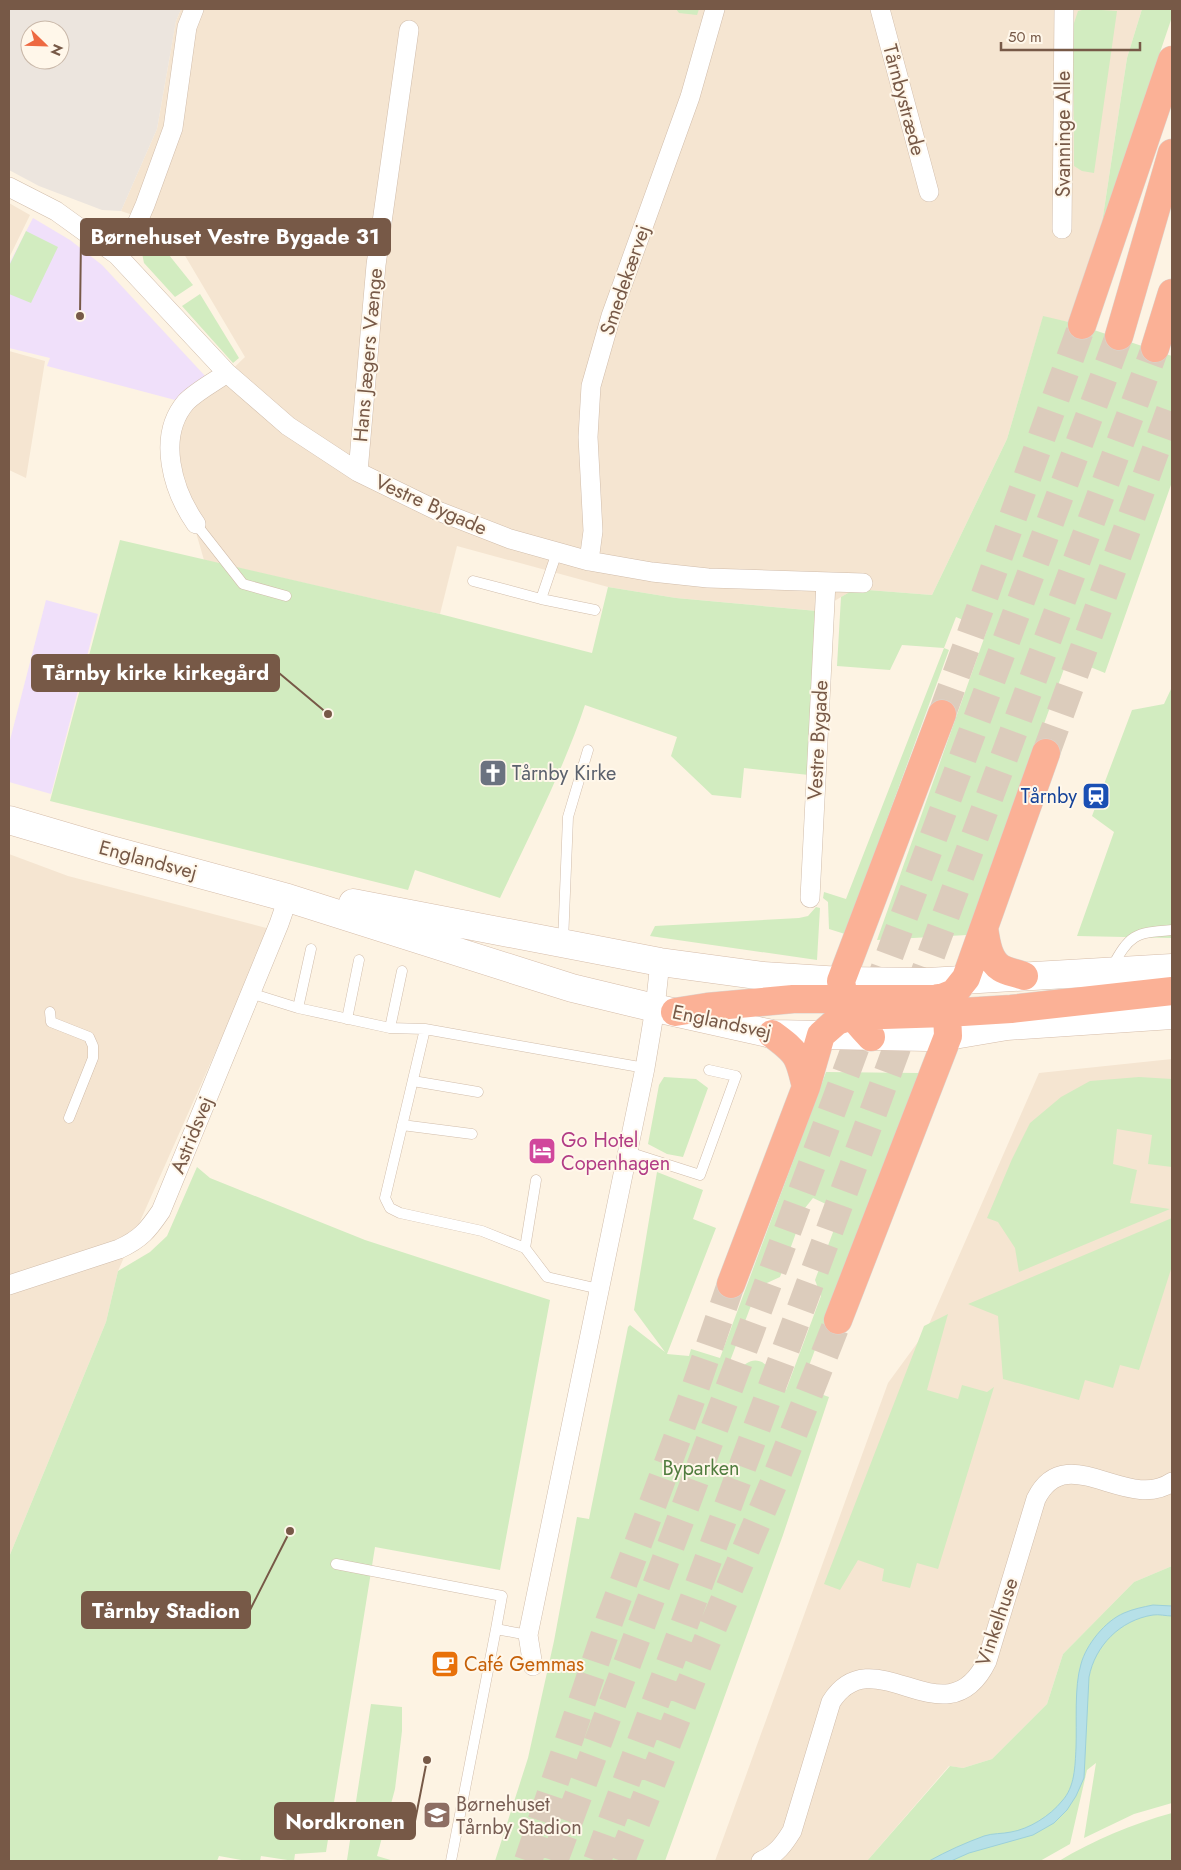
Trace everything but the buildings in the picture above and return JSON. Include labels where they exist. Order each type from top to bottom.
[{"type":"highway","points":[[1082,325],[1172,60]]},
{"type":"highway","points":[[1118,336],[1172,153]]},
{"type":"highway","points":[[1155,348],[1172,293]]},
{"type":"highway","points":[[731,1284],[806,1086],[821,1035],[837,1021],[846,999],[942,714]]},
{"type":"highway","points":[[838,1320],[940,1008],[966,978],[1046,752]]},
{"type":"highway","points":[[984,928],[986,944],[993,960],[1001,968],[1024,976]]},
{"type":"highway","points":[[665,1010],[793,999],[846,999],[940,1008],[1011,1009],[1172,991]]},
{"type":"highway","points":[[846,999],[871,1037]]},
{"type":"highway","points":[[772,1034],[791,1048],[800,1060],[806,1086]]},
{"type":"main road","name":"Englandsvej","points":[[9,820],[110,850],[288,898],[572,988],[772,1034],[871,1037],[940,1008]]},
{"type":"main road","name":"Englandsvej","points":[[288,898],[354,903],[660,962],[763,976],[846,999],[940,1008],[1007,1026],[1172,1015]]},
{"type":"main road","points":[[966,978],[1172,968]]},
{"type":"street","points":[[117,255],[135,228],[173,128],[187,27],[194,9]]},
{"type":"street","name":"Smedekærvej","points":[[589,561],[593,531],[588,437],[592,386],[612,316],[690,97],[714,9]]},
{"type":"street","name":"Tårnbystræde","points":[[880,9],[929,192]]},
{"type":"street","name":"Svanninge Alle","points":[[1062,229],[1064,9]]},
{"type":"street","name":"Hans Jægers Vænge","points":[[358,472],[376,265],[409,30]]},
{"type":"street","name":"Vestre Bygade","points":[[9,187],[56,212],[117,255],[227,373],[288,426],[358,472],[438,511],[510,539],[589,561],[652,572],[708,578],[863,583]]},
{"type":"street","points":[[196,524],[184,506],[174,478],[170,456],[171,435],[176,417],[187,402],[227,373]]},
{"type":"street","name":"Vestre Bygade","points":[[810,898],[826,582]]},
{"type":"street","name":"Astridsvej","points":[[9,1285],[119,1249],[135,1242],[148,1230],[160,1211],[280,924],[288,898]]},
{"type":"street","points":[[534,1666],[528,1635],[644,1068],[665,1010],[660,962]]},
{"type":"street","name":"Vinkelhuse","points":[[761,1861],[769,1858],[782,1847],[792,1831],[831,1702],[837,1692],[846,1684],[856,1679],[867,1677],[933,1694],[944,1694],[966,1687],[982,1671],[987,1661],[1036,1499],[1041,1489],[1049,1481],[1058,1476],[1080,1474],[1134,1490],[1146,1491],[1159,1489],[1172,1482]]},
{"type":"lane","points":[[196,524],[243,584],[286,596]]},
{"type":"lane","points":[[541,599],[557,552]]},
{"type":"lane","points":[[473,580],[541,599],[596,610]]},
{"type":"lane","points":[[563,944],[568,816],[588,750]]},
{"type":"lane","points":[[1110,971],[1122,950],[1134,938],[1144,932],[1172,930]]},
{"type":"lane","points":[[298,1008],[311,949]]},
{"type":"lane","points":[[347,1019],[359,960]]},
{"type":"lane","points":[[390,1028],[402,971]]},
{"type":"lane","points":[[250,993],[298,1008],[390,1028],[424,1029],[644,1068]]},
{"type":"lane","points":[[50,1012],[51,1022],[89,1037],[93,1046],[93,1058],[69,1118]]},
{"type":"lane","points":[[424,1029],[385,1198],[390,1208],[400,1213],[482,1231],[525,1248],[547,1277],[599,1289]]},
{"type":"lane","points":[[628,1152],[700,1175],[736,1076],[709,1070]]},
{"type":"lane","points":[[412,1081],[478,1092]]},
{"type":"lane","points":[[402,1125],[472,1134]]},
{"type":"lane","points":[[525,1248],[536,1180]]},
{"type":"lane","points":[[336,1564],[502,1596],[451,1861]]},
{"type":"lane","points":[[496,1629],[528,1635]]},
{"type":"shaded area","points":[[9,9],[181,9],[176,21],[157,129],[121,211],[102,210],[39,186],[9,170]]},
{"type":"shaded area","points":[[181,9],[1142,9],[1127,58],[1102,223],[1071,315],[1073,323],[1043,317],[1007,439],[932,595],[855,589],[817,611],[676,598],[608,587],[457,546],[440,614],[204,560],[180,478],[176,452],[183,417],[245,357],[168,227],[121,211],[157,129],[176,21]]},
{"type":"shaded area","points":[[9,203],[30,215],[9,258]]},
{"type":"shaded area","points":[[33,218],[70,240],[102,265],[206,377],[175,400],[47,366],[50,358],[9,348],[9,264]]},
{"type":"shaded area","points":[[9,351],[45,361],[26,478],[9,470]]},
{"type":"shaded area","points":[[46,600],[98,614],[51,794],[9,782],[9,744]]},
{"type":"shaded area","points":[[9,854],[68,876],[270,929],[118,1271],[106,1322],[9,1557]]},
{"type":"shaded area","points":[[1172,1059],[1172,1566],[1134,1582],[1063,1654],[1047,1704],[992,1759],[963,1768],[949,1766],[867,1861],[715,1861],[888,1383],[926,1331],[1039,1073]]},
{"type":"green space","points":[[676,9],[699,9],[697,15],[679,13]]},
{"type":"green space","points":[[1086,9],[1117,11],[1094,173],[1082,171],[1074,166],[1073,26],[1078,11]]},
{"type":"green space","points":[[1142,9],[1172,9],[1172,17],[1102,223],[1127,58]]},
{"type":"green space","points":[[26,231],[58,247],[31,303],[9,294],[9,266]]},
{"type":"green space","points":[[149,238],[165,250],[193,285],[175,297],[144,263],[142,253]]},
{"type":"green space","points":[[200,294],[239,358],[233,363],[182,306]]},
{"type":"green space","points":[[1043,316],[1073,323],[1172,356],[1172,482],[1105,673],[1068,658],[967,935],[877,940],[987,630],[956,617],[944,648],[902,645],[890,670],[837,666],[841,597],[855,589],[932,595],[1007,439]]},
{"type":"green space","points":[[120,540],[440,614],[592,653],[608,587],[676,598],[817,611],[809,775],[744,768],[741,798],[712,795],[671,756],[677,737],[585,705],[556,778],[500,898],[415,870],[408,890],[50,801]]},
{"type":"green space","points":[[944,648],[949,650],[845,934],[829,929],[828,902],[823,898],[824,892],[846,899]]},
{"type":"green space","points":[[1172,687],[1172,938],[1077,936],[1114,832],[1092,816],[1132,710],[1164,704]]},
{"type":"green space","points":[[816,907],[820,908],[817,960],[650,936],[655,926],[799,918],[808,916]]},
{"type":"green space","name":"Byparken","points":[[826,1072],[919,1073],[801,1387],[829,1397],[783,1535],[665,1861],[495,1861],[528,1758],[554,1641],[577,1517],[589,1519],[628,1327],[630,1325],[665,1352],[634,1310],[657,1172],[703,1190],[693,1219],[716,1228],[667,1354],[689,1356],[691,1349],[720,1358]],"holes":[[[813,1198],[841,1211],[815,1280],[821,1296],[786,1390],[777,1387],[772,1371],[762,1362],[750,1362],[738,1373],[727,1369],[758,1287],[780,1277],[805,1208]]]},
{"type":"green space","points":[[664,1077],[696,1079],[708,1088],[683,1157],[667,1154],[648,1144],[659,1085]]},
{"type":"green space","points":[[1139,1077],[1172,1079],[1172,1167],[1148,1164],[1152,1135],[1117,1129],[1113,1164],[1137,1170],[1130,1203],[1170,1209],[1019,1272],[1015,1248],[998,1222],[987,1218],[1012,1159],[1030,1123],[1061,1097],[1090,1081]]},
{"type":"green space","points":[[197,1167],[210,1178],[365,1240],[550,1300],[500,1570],[375,1547],[326,1852],[295,1854],[294,1861],[261,1856],[260,1861],[247,1861],[219,1856],[217,1861],[9,1861],[9,1557],[106,1322],[118,1271],[150,1252],[167,1236]]},
{"type":"green space","points":[[1172,1218],[1172,1266],[1139,1370],[1120,1365],[1113,1388],[1085,1380],[1079,1400],[1003,1379],[998,1316],[968,1304]]},
{"type":"green space","points":[[948,1314],[927,1390],[958,1399],[962,1385],[987,1392],[994,1387],[938,1569],[917,1563],[910,1588],[882,1581],[884,1569],[858,1560],[840,1590],[824,1584],[924,1326]]},
{"type":"green space","points":[[1172,1566],[1172,1803],[1134,1814],[1084,1838],[1096,1763],[1087,1770],[1070,1844],[1040,1861],[867,1861],[950,1766],[963,1768],[992,1759],[1047,1704],[1063,1654],[1134,1582]]},
{"type":"green space","points":[[371,1704],[402,1707],[402,1731],[395,1789],[377,1856],[394,1861],[347,1860]]},
{"type":"green space","points":[[1172,1813],[1172,1861],[1059,1861],[1114,1833]]},
{"type":"water","points":[[1153,1605],[1172,1606],[1172,1616],[1155,1615],[1130,1622],[1111,1636],[1103,1645],[1092,1666],[1089,1677],[1084,1778],[1067,1810],[1054,1823],[1033,1835],[969,1853],[951,1861],[929,1861],[956,1847],[984,1836],[1025,1828],[1045,1817],[1057,1807],[1070,1789],[1075,1769],[1077,1683],[1081,1664],[1087,1649],[1097,1634],[1117,1617],[1138,1608]]},
{"type":"tunnel","points":[[942,714],[1082,325]]},
{"type":"tunnel","points":[[554,1861],[1119,336]]},
{"type":"tunnel","points":[[597,1861],[1155,348]]},
{"type":"tunnel","points":[[1046,753],[1172,405]]},
{"type":"tunnel","points":[[528,1861],[610,1619],[688,1409],[731,1284]]},
{"type":"tunnel","points":[[621,1861],[707,1641],[775,1480],[838,1320]]},
{"type":"place","name":"Børnehuset Vestre Bygade 31","points":[[80,316]]},
{"type":"place","name":"Tårnby kirke kirkegård","points":[[328,714]]},
{"type":"place","name":"Tårnby Kirke","points":[[493,773]]},
{"type":"place","name":"Tårnby","points":[[1096,796]]},
{"type":"place","name":"Go Hotel Copenhagen","points":[[542,1151]]},
{"type":"place","name":"Tårnby Stadion","points":[[290,1531]]},
{"type":"place","name":"Café Gemmas","points":[[445,1664]]},
{"type":"place","name":"Nordkronen","points":[[427,1760]]},
{"type":"place","name":"Børnehuset Tårnby Stadion","points":[[437,1815]]}]
